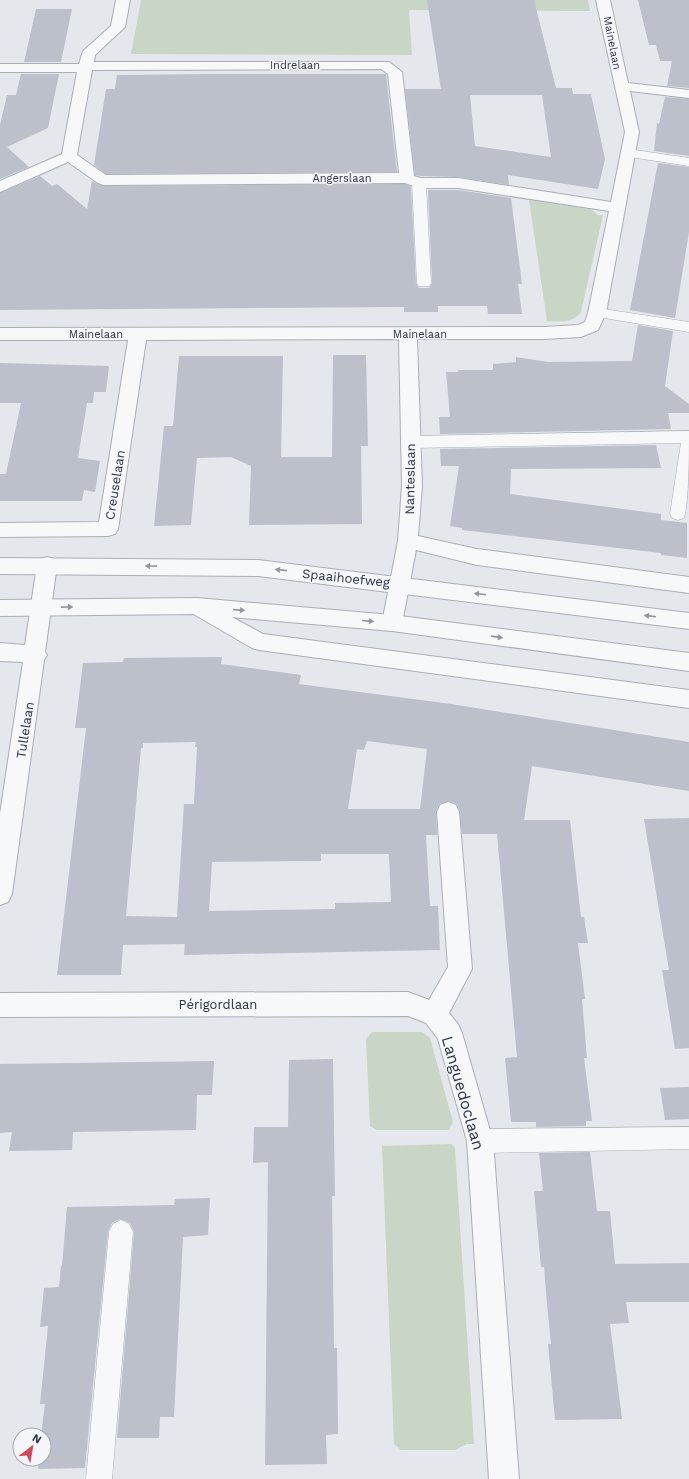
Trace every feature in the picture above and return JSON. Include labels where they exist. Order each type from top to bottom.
[{"type":"street","points":[[0,187],[69,156],[88,54],[118,27],[123,0]]},
{"type":"street","name":"Mainelaan","points":[[0,334],[544,333],[581,331],[592,326],[597,313],[632,132],[603,0]]},
{"type":"street","name":"Indrelaan","points":[[0,68],[384,65],[395,72],[413,180]]},
{"type":"street","name":"Mainelaan","points":[[621,86],[689,94]]},
{"type":"street","name":"Angerslaan","points":[[69,156],[104,180],[413,180],[458,183],[618,208]]},
{"type":"street","name":"Creuselaan","points":[[0,530],[108,529],[138,334]]},
{"type":"street","name":"Nanteslaan","points":[[392,623],[408,541],[412,486],[408,334]]},
{"type":"street","points":[[408,541],[477,556],[689,585]]},
{"type":"street","name":"Spaaihoefweg","points":[[0,566],[47,565],[258,568],[689,620]]},
{"type":"street","name":"Tullelaan","points":[[0,894],[36,655],[47,565]]},
{"type":"street","points":[[197,606],[259,642],[465,668],[689,699]]},
{"type":"street","points":[[0,608],[197,606],[392,623],[689,662]]},
{"type":"street","points":[[0,652],[36,655]]},
{"type":"street","points":[[435,1014],[460,969],[448,812]]},
{"type":"street","name":"Périgordlaan","points":[[0,1005],[408,1004],[435,1014]]},
{"type":"street","name":"Languedoclaan","points":[[435,1014],[448,1033],[480,1141],[504,1479]]},
{"type":"lane","points":[[628,153],[689,162]]},
{"type":"lane","points":[[413,180],[424,283]]},
{"type":"lane","points":[[597,313],[689,327]]},
{"type":"lane","points":[[411,442],[689,438],[678,514]]},
{"type":"lane","points":[[480,1141],[689,1138]]},
{"type":"lane","points":[[99,1479],[121,1232]]},
{"type":"green space","points":[[141,0],[588,0],[590,11],[409,10],[412,55],[131,54]]},
{"type":"green space","points":[[529,200],[590,209],[598,215],[603,215],[581,312],[578,316],[570,320],[547,321]]},
{"type":"green space","points":[[372,1032],[422,1032],[430,1038],[453,1122],[449,1130],[377,1130],[370,1126],[366,1039]]},
{"type":"green space","points":[[452,1144],[455,1148],[474,1444],[466,1444],[456,1450],[401,1450],[394,1444],[382,1146]]},
{"type":"building","points":[[427,0],[534,0],[556,88],[572,88],[573,94],[591,94],[605,159],[598,189],[508,175],[509,185],[458,177],[415,175],[405,89],[441,89]],"holes":[[[470,95],[542,95],[551,157],[475,146]]]},
{"type":"building","points":[[638,0],[689,0],[689,88],[667,86],[672,61],[660,61],[656,45],[649,45]]},
{"type":"building","points":[[36,9],[72,9],[61,62],[24,62]]},
{"type":"building","points":[[21,74],[59,74],[48,128],[7,147],[29,167],[0,179],[0,125],[7,95],[16,95]]},
{"type":"building","points":[[386,74],[397,172],[106,174],[94,165],[106,89],[115,89],[117,75]]},
{"type":"building","points":[[665,97],[689,99],[689,156],[654,151],[657,123],[659,124]]},
{"type":"building","points":[[658,163],[689,167],[689,232],[675,318],[630,310]]},
{"type":"building","points":[[40,176],[52,186],[57,184],[87,209],[92,181],[103,186],[405,184],[411,187],[416,283],[419,288],[429,288],[432,283],[428,190],[458,190],[511,198],[522,284],[518,284],[522,314],[488,314],[487,306],[438,306],[438,312],[404,312],[404,307],[0,310],[0,193]]},
{"type":"building","points":[[638,325],[673,331],[665,386],[689,404],[689,413],[668,413],[671,429],[440,434],[439,417],[450,417],[446,372],[458,372],[458,370],[493,370],[493,364],[516,362],[516,357],[548,362],[632,361]]},
{"type":"building","points":[[333,355],[366,355],[368,446],[361,446],[362,524],[249,525],[251,466],[231,457],[197,458],[191,525],[154,526],[164,426],[173,426],[179,356],[283,356],[281,457],[332,457]]},
{"type":"building","points":[[0,363],[109,366],[106,392],[94,392],[93,403],[87,403],[78,458],[100,461],[95,492],[84,490],[82,501],[0,501],[0,474],[6,474],[21,403],[0,403]]},
{"type":"building","points":[[656,445],[661,468],[511,469],[510,494],[661,514],[661,520],[687,523],[687,558],[661,555],[661,553],[462,530],[462,528],[450,526],[459,466],[441,466],[440,449]]},
{"type":"building","points":[[222,657],[221,664],[301,675],[299,684],[451,704],[689,742],[689,791],[532,766],[524,820],[570,820],[581,917],[584,917],[588,943],[578,943],[585,999],[582,999],[587,1058],[584,1058],[592,1121],[586,1121],[586,1126],[536,1127],[536,1122],[511,1122],[505,1058],[517,1057],[497,834],[462,834],[460,811],[457,804],[449,801],[439,804],[436,811],[437,835],[426,835],[430,906],[438,906],[440,950],[184,955],[185,944],[123,945],[121,975],[57,975],[86,728],[75,728],[83,663],[123,662],[124,658]],"holes":[[[367,741],[427,749],[420,809],[348,809],[357,749],[364,750]],[[196,742],[195,747],[197,747],[194,804],[184,804],[177,917],[126,916],[141,748],[143,748],[143,743]],[[321,854],[389,854],[391,902],[335,903],[335,909],[209,911],[212,862],[321,861]]]},
{"type":"building","points":[[689,818],[689,1048],[675,1049],[662,970],[669,970],[644,819]]},
{"type":"building","points":[[333,1059],[335,1196],[332,1196],[334,1348],[337,1348],[338,1434],[326,1435],[327,1464],[265,1465],[268,1162],[253,1163],[254,1127],[288,1127],[289,1060]]},
{"type":"building","points":[[214,1061],[212,1095],[197,1095],[196,1130],[73,1132],[72,1150],[9,1151],[12,1132],[0,1133],[0,1064]]},
{"type":"building","points":[[689,1087],[689,1119],[665,1120],[660,1088]]},
{"type":"building","points":[[590,1152],[597,1211],[610,1211],[615,1264],[689,1263],[689,1302],[626,1302],[629,1323],[610,1324],[622,1419],[555,1420],[548,1344],[551,1344],[544,1267],[541,1267],[534,1191],[543,1191],[539,1153]]},
{"type":"building","points":[[210,1198],[208,1235],[183,1237],[174,1417],[160,1417],[159,1438],[117,1438],[134,1232],[130,1223],[120,1219],[112,1223],[108,1232],[85,1468],[38,1469],[38,1467],[52,1467],[52,1427],[42,1427],[45,1404],[40,1404],[48,1326],[40,1327],[44,1288],[59,1287],[67,1207],[174,1205],[175,1199]]}]
